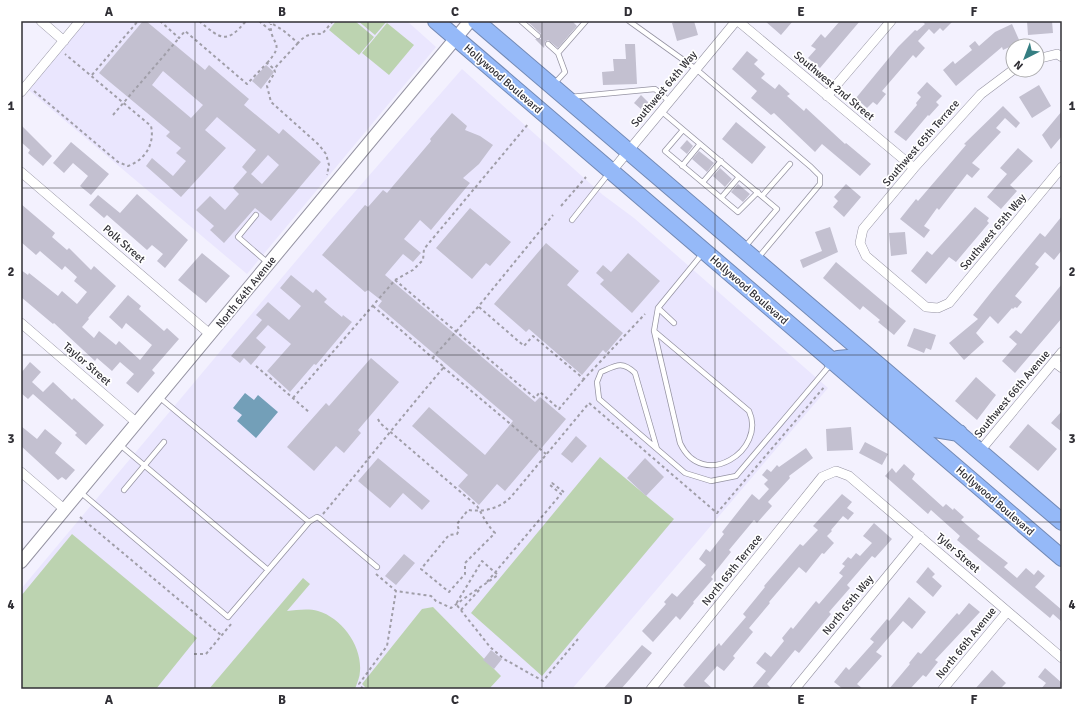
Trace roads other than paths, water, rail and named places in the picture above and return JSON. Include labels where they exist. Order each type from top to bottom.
[{"type":"highway","name":"Hollywood Boulevard","points":[[436,21],[1062,558]]},
{"type":"highway","points":[[476,21],[744,248],[1062,522]]},
{"type":"highway","points":[[832,362],[838,359],[848,358],[935,429],[959,433]]},
{"type":"street","points":[[41,21],[64,41]]},
{"type":"street","points":[[21,92],[80,21]]},
{"type":"street","name":"North 64th Avenue","points":[[21,562],[211,335],[470,21]]},
{"type":"street","name":"Southwest 64th Way","points":[[611,172],[737,21]]},
{"type":"street","name":"Southwest 2nd Street","points":[[737,21],[914,168]]},
{"type":"street","points":[[827,96],[891,21]]},
{"type":"street","points":[[1045,58],[1059,56]]},
{"type":"street","name":"Southwest 65th Terrace","points":[[860,243],[863,229],[914,168],[981,94],[1005,76]]},
{"type":"street","name":"Southwest 65th Way","points":[[860,243],[866,256],[926,307],[938,308],[949,303],[1062,168]]},
{"type":"street","name":"Polk Street","points":[[21,172],[211,335]]},
{"type":"street","name":"Taylor Street","points":[[21,323],[137,423]]},
{"type":"street","name":"Southwest 66th Avenue","points":[[980,451],[1062,352]]},
{"type":"street","points":[[1054,362],[1062,368]]},
{"type":"street","name":"Tyler Street","points":[[836,471],[849,476],[1062,658]]},
{"type":"street","name":"North 65th Terrace","points":[[651,689],[822,477],[836,471]]},
{"type":"street","points":[[21,472],[64,509]]},
{"type":"street","name":"North 65th Way","points":[[795,689],[920,536]]},
{"type":"street","name":"North 66th Avenue","points":[[943,689],[1007,612]]},
{"type":"lane","points":[[521,21],[538,36]]},
{"type":"lane","points":[[558,54],[586,21]]},
{"type":"lane","points":[[629,21],[696,69],[811,166],[820,176],[820,184],[756,259]]},
{"type":"lane","points":[[548,44],[558,54],[565,72],[552,86]]},
{"type":"lane","points":[[567,98],[655,89],[669,101]]},
{"type":"lane","points":[[661,111],[777,209],[744,248]]},
{"type":"lane","points":[[683,130],[665,151],[682,166],[738,212],[758,192]]},
{"type":"lane","points":[[682,166],[700,144]]},
{"type":"lane","points":[[702,182],[721,161]]},
{"type":"lane","points":[[762,196],[790,164]]},
{"type":"lane","points":[[572,220],[611,172]]},
{"type":"lane","points":[[721,198],[739,177]]},
{"type":"lane","points":[[256,215],[238,237],[269,263]]},
{"type":"lane","points":[[654,331],[749,411],[753,421],[748,441],[737,455],[727,463],[707,466],[690,459],[684,452],[678,437],[654,331],[658,308],[704,252]]},
{"type":"lane","points":[[658,308],[674,323]]},
{"type":"lane","points":[[657,449],[636,373],[628,366],[619,364],[601,372],[597,382],[599,399],[657,449],[685,473],[711,481],[736,476],[832,362]]},
{"type":"lane","points":[[159,397],[309,522]]},
{"type":"lane","points":[[124,490],[164,442]]},
{"type":"lane","points":[[119,444],[268,570]]},
{"type":"lane","points":[[79,492],[228,617],[309,522],[316,517],[377,567]]},
{"type":"water","points":[[245,393],[254,400],[258,395],[278,412],[256,438],[237,421],[242,415],[233,408]]}]
